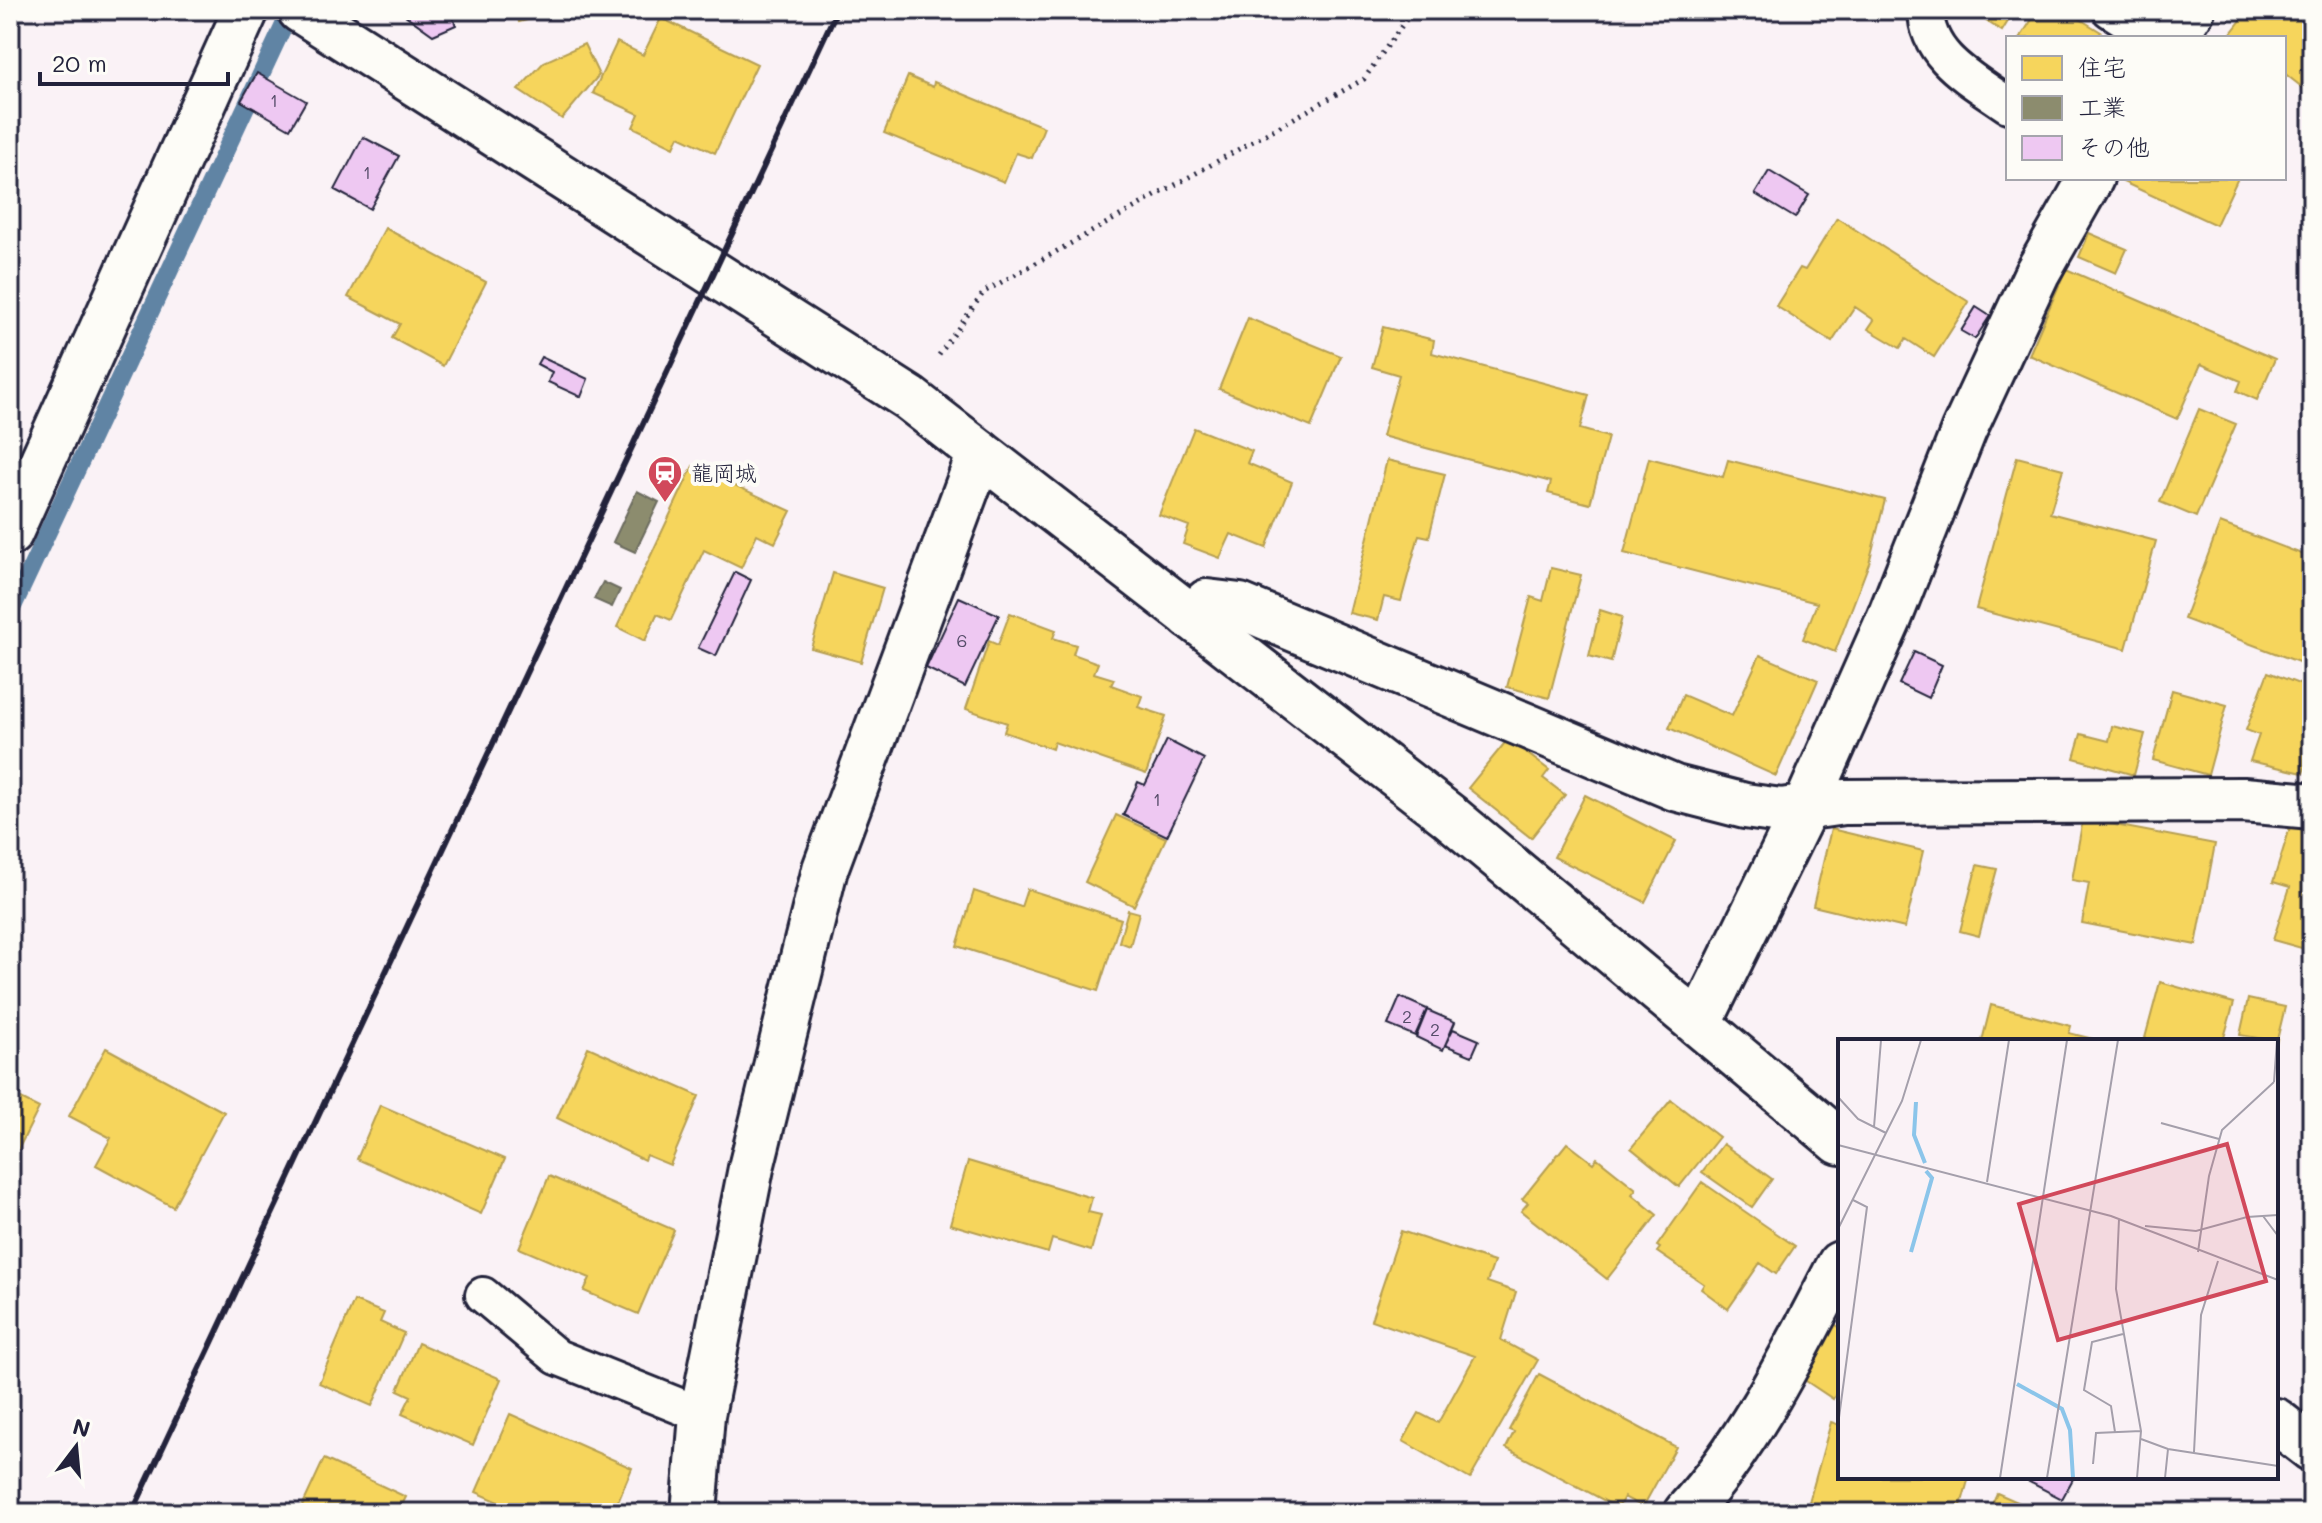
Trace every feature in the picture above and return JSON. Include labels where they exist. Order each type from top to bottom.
[{"type":"street","points":[[10,533],[246,10]]},
{"type":"street","points":[[300,10],[909,398],[1449,816],[1700,1022],[1838,1140]]},
{"type":"street","points":[[2175,36],[2192,10]]},
{"type":"street","points":[[1700,1022],[1806,806],[1889,619],[1964,430],[2037,273],[2090,180]]},
{"type":"street","points":[[694,1513],[702,1415],[751,1168],[825,869],[980,453]]},
{"type":"street","points":[[1191,617],[1207,602],[1240,606],[1675,788],[1745,806],[1781,811],[1844,802],[2243,800],[2312,806]]},
{"type":"street","points":[[1686,1513],[1705,1492],[1782,1376],[1838,1268]]},
{"type":"street","points":[[2278,1423],[2312,1449]]},
{"type":"lane","points":[[1926,10],[1926,28],[1939,53],[2006,103]]},
{"type":"lane","points":[[2110,10],[2151,36]]},
{"type":"lane","points":[[483,1295],[557,1357],[702,1415]]},
{"type":"path","points":[[909,398],[984,292],[1364,79],[1413,10]]},
{"type":"building: 住宅","points":[[516,10],[567,10],[519,22]]},
{"type":"building: 住宅","points":[[1969,10],[2015,10],[2002,31]]},
{"type":"building: 住宅","points":[[2038,10],[2065,10],[2101,32],[2098,36],[2021,36]]},
{"type":"building: 住宅","points":[[2249,10],[2312,10],[2312,95],[2286,75],[2286,36],[2235,36],[2231,33]]},
{"type":"building: 住宅","points":[[661,18],[757,64],[715,153],[679,136],[674,147],[633,127],[639,114],[593,93],[617,42],[643,55]]},
{"type":"building: 住宅","points":[[584,44],[599,75],[562,119],[518,90],[544,62]]},
{"type":"building: 住宅","points":[[908,76],[933,87],[934,82],[1044,127],[1032,158],[1016,153],[1004,182],[884,133]]},
{"type":"building: 住宅","points":[[2124,180],[2237,180],[2216,225]]},
{"type":"building: 住宅","points":[[1837,218],[1969,302],[1934,357],[1906,339],[1900,348],[1868,329],[1874,320],[1855,307],[1832,342],[1776,306],[1800,268],[1805,270]]},
{"type":"building: 住宅","points":[[385,228],[486,282],[443,366],[392,338],[400,324],[348,297]]},
{"type":"building: 住宅","points":[[2089,233],[2127,249],[2116,273],[2079,257]]},
{"type":"building: 住宅","points":[[2066,269],[2275,359],[2257,400],[2237,391],[2241,381],[2201,364],[2177,419],[2029,355]]},
{"type":"building: 住宅","points":[[1248,318],[1341,356],[1311,427],[1219,389]]},
{"type":"building: 住宅","points":[[1383,327],[1434,340],[1432,353],[1589,395],[1580,429],[1608,437],[1590,504],[1548,493],[1551,482],[1382,436],[1399,375],[1372,367]]},
{"type":"building: 住宅","points":[[2199,409],[2236,424],[2196,517],[2160,502]]},
{"type":"building: 住宅","points":[[1194,428],[1252,451],[1247,463],[1292,482],[1266,548],[1231,534],[1220,558],[1183,544],[1189,526],[1159,515]]},
{"type":"building: 住宅","points":[[2017,457],[2063,469],[2050,513],[2156,541],[2126,649],[1976,609]]},
{"type":"building: 住宅","points":[[1649,458],[1723,477],[1728,460],[1885,500],[1869,563],[1835,652],[1803,639],[1817,603],[1624,553]]},
{"type":"building: 住宅","points":[[1387,460],[1445,474],[1429,537],[1419,535],[1401,601],[1384,597],[1378,620],[1349,613]]},
{"type":"building: 住宅","points":[[693,466],[791,511],[775,543],[757,534],[741,568],[704,550],[671,620],[657,614],[645,641],[617,627]]},
{"type":"building: 住宅","points":[[2220,523],[2312,558],[2312,667],[2184,619]]},
{"type":"building: 住宅","points":[[1551,568],[1581,575],[1549,698],[1507,687],[1531,597],[1543,601]]},
{"type":"building: 住宅","points":[[833,573],[883,588],[861,662],[811,648]]},
{"type":"building: 住宅","points":[[1600,610],[1622,617],[1611,662],[1589,656]]},
{"type":"building: 住宅","points":[[1010,613],[1056,630],[1053,638],[1076,645],[1073,654],[1098,663],[1094,673],[1114,679],[1111,685],[1142,696],[1138,707],[1166,716],[1146,774],[1054,742],[1052,749],[1004,732],[1007,723],[966,709],[989,641],[998,645]]},
{"type":"building: 住宅","points":[[1760,655],[1818,680],[1776,776],[1669,728],[1683,695],[1732,716]]},
{"type":"building: 住宅","points":[[2268,672],[2312,689],[2312,749],[2303,773],[2250,761],[2259,735],[2246,730]]},
{"type":"building: 住宅","points":[[2172,690],[2227,705],[2208,775],[2153,760]]},
{"type":"building: 住宅","points":[[2112,726],[2145,734],[2134,775],[2074,758],[2081,734],[2109,741]]},
{"type":"building: 住宅","points":[[1508,739],[1549,770],[1543,778],[1565,795],[1531,838],[1468,788]]},
{"type":"building: 住宅","points":[[1585,795],[1676,841],[1645,902],[1554,857]]},
{"type":"building: 住宅","points":[[1116,815],[1166,838],[1134,906],[1085,882]]},
{"type":"building: 住宅","points":[[2083,819],[2215,844],[2196,945],[2082,923],[2089,883],[2072,880]]},
{"type":"building: 住宅","points":[[2292,821],[2312,827],[2312,951],[2273,940],[2290,887],[2273,882]]},
{"type":"building: 住宅","points":[[1831,829],[1923,851],[1905,928],[1813,906]]},
{"type":"building: 住宅","points":[[1977,865],[1997,869],[1979,936],[1960,931]]},
{"type":"building: 住宅","points":[[1027,889],[1121,919],[1098,991],[957,946],[974,891],[1021,907]]},
{"type":"building: 住宅","points":[[1128,910],[1139,913],[1130,946],[1119,942]]},
{"type":"building: 住宅","points":[[2160,982],[2234,1003],[2224,1039],[2145,1038]]},
{"type":"building: 住宅","points":[[2248,999],[2285,1007],[2277,1039],[2240,1035]]},
{"type":"building: 住宅","points":[[1991,1005],[2071,1026],[2069,1033],[2093,1039],[1982,1039]]},
{"type":"building: 住宅","points":[[588,1047],[699,1096],[670,1165],[646,1155],[644,1160],[557,1118]]},
{"type":"building: 住宅","points":[[106,1048],[224,1112],[173,1207],[96,1165],[111,1138],[69,1116]]},
{"type":"building: 住宅","points":[[17,1097],[39,1108],[10,1166],[10,1111]]},
{"type":"building: 住宅","points":[[1671,1100],[1719,1137],[1679,1187],[1631,1148]]},
{"type":"building: 住宅","points":[[380,1105],[505,1159],[481,1214],[357,1159]]},
{"type":"building: 住宅","points":[[1567,1143],[1593,1163],[1597,1158],[1636,1189],[1632,1194],[1657,1215],[1607,1279],[1521,1211],[1528,1203],[1522,1199]]},
{"type":"building: 住宅","points":[[1723,1144],[1772,1179],[1752,1207],[1702,1172]]},
{"type":"building: 住宅","points":[[968,1161],[1092,1198],[1088,1212],[1101,1215],[1091,1251],[1052,1239],[1048,1253],[950,1224]]},
{"type":"building: 住宅","points":[[549,1176],[674,1230],[638,1314],[584,1291],[590,1278],[519,1248]]},
{"type":"building: 住宅","points":[[1702,1182],[1795,1246],[1776,1274],[1760,1263],[1728,1309],[1701,1289],[1704,1284],[1657,1252],[1660,1248],[1657,1246]]},
{"type":"building: 住宅","points":[[1401,1231],[1494,1262],[1487,1282],[1516,1292],[1501,1340],[1538,1360],[1470,1479],[1403,1441],[1419,1413],[1438,1423],[1475,1356],[1371,1320]]},
{"type":"building: 住宅","points":[[354,1301],[384,1313],[380,1322],[404,1333],[372,1406],[319,1383]]},
{"type":"building: 住宅","points":[[1835,1324],[1838,1326],[1838,1390],[1833,1399],[1800,1377]]},
{"type":"building: 住宅","points":[[418,1343],[501,1379],[473,1445],[402,1414],[411,1396],[398,1390]]},
{"type":"building: 住宅","points":[[1539,1374],[1676,1447],[1643,1507],[1624,1497],[1618,1508],[1506,1448],[1514,1432],[1509,1430]]},
{"type":"building: 住宅","points":[[510,1414],[632,1468],[613,1513],[524,1513],[476,1492]]},
{"type":"building: 住宅","points":[[1831,1422],[1838,1424],[1838,1479],[1968,1479],[1959,1513],[1806,1513]]},
{"type":"building: 住宅","points":[[324,1459],[406,1497],[401,1507],[413,1513],[299,1513]]},
{"type":"building: 住宅","points":[[1997,1493],[2043,1513],[1988,1513]]},
{"type":"building: 工業","points":[[637,491],[659,502],[635,552],[613,542]]},
{"type":"building: 工業","points":[[603,582],[620,590],[612,607],[594,599]]},
{"type":"building: その他","points":[[398,10],[449,10],[456,25],[433,35]]},
{"type":"building: その他","points":[[257,73],[306,101],[290,129],[241,101]]},
{"type":"building: その他","points":[[363,137],[399,156],[370,209],[335,190]]},
{"type":"building: その他","points":[[1769,171],[1809,195],[1795,218],[1755,194]]},
{"type":"building: その他","points":[[1976,307],[1990,316],[1975,339],[1961,331]]},
{"type":"building: その他","points":[[541,357],[588,379],[581,397],[548,382],[552,372],[537,364]]},
{"type":"building: その他","points":[[735,572],[751,580],[716,656],[698,648]]},
{"type":"building: その他","points":[[959,597],[999,615],[965,687],[926,668]]},
{"type":"building: その他","points":[[1914,652],[1942,665],[1928,698],[1899,684]]},
{"type":"building: その他","points":[[1167,740],[1204,759],[1167,836],[1123,815],[1138,782],[1145,785]]},
{"type":"building: その他","points":[[1400,997],[1427,1009],[1415,1036],[1388,1025]]},
{"type":"building: その他","points":[[1427,1010],[1455,1022],[1443,1050],[1416,1037]]},
{"type":"building: その他","points":[[1453,1029],[1479,1040],[1472,1056],[1445,1045]]},
{"type":"building: その他","points":[[2024,1479],[2073,1479],[2062,1499]]},
{"type":"waterway","points":[[10,613],[291,10]]},
{"type":"railway","points":[[132,1513],[837,10]]},
{"type":"place","name":"龍岡城","points":[[665,504]]}]
